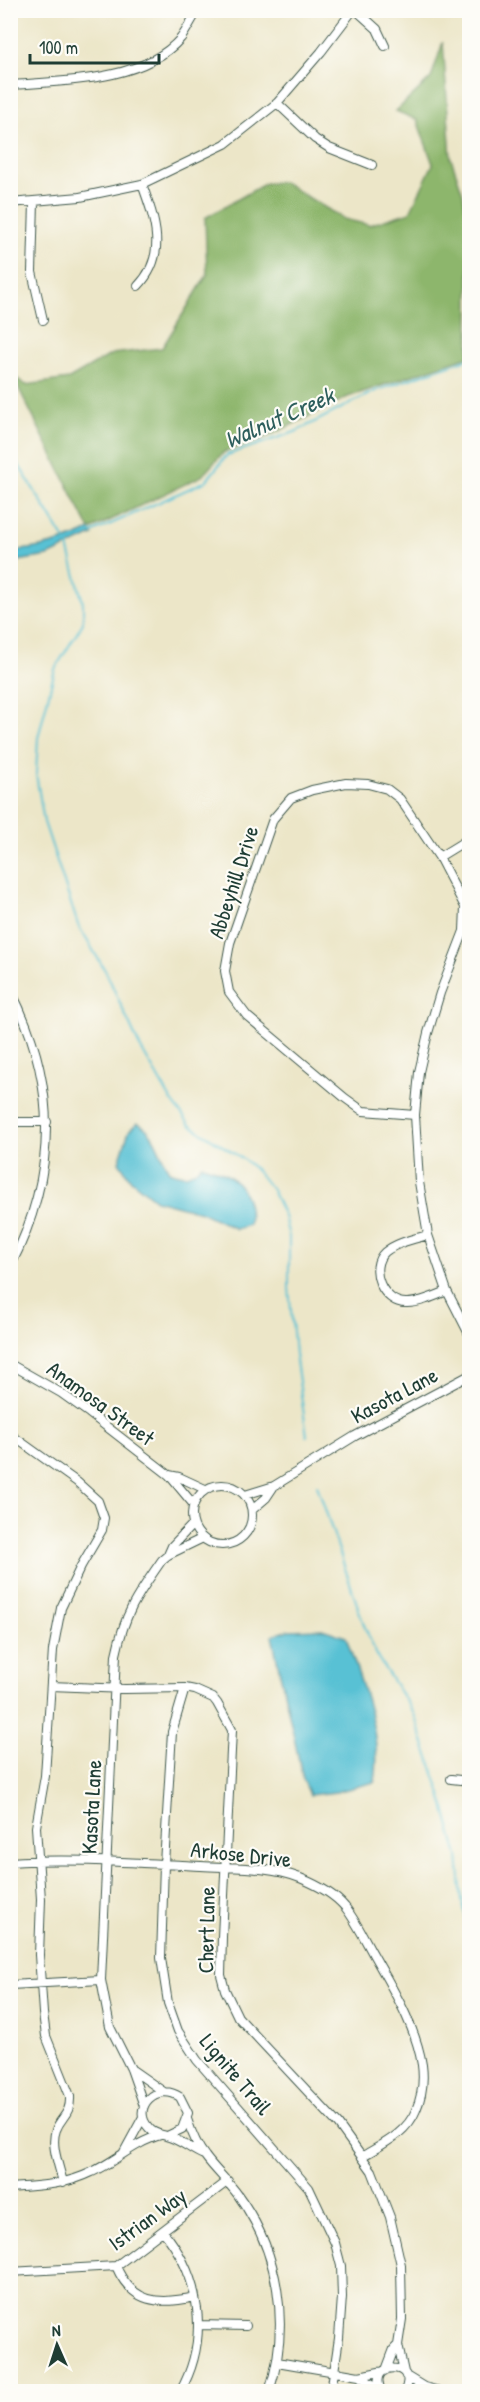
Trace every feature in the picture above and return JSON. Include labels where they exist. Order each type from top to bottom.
[{"type":"street","points":[[10,86],[97,77],[132,69],[159,56],[180,39],[198,10]]},
{"type":"street","points":[[10,203],[80,197],[142,184],[225,144],[278,103],[355,10],[377,29],[385,46]]},
{"type":"street","points":[[278,103],[315,139],[329,148],[372,165]]},
{"type":"street","points":[[138,286],[146,277],[158,247],[155,222],[142,184]]},
{"type":"street","points":[[34,202],[32,273],[43,320]]},
{"type":"street","name":"Abbeyhill Drive","points":[[415,1115],[363,1111],[247,1016],[229,992],[225,971],[230,943],[273,819],[291,798],[312,790],[346,783],[368,784],[387,789],[400,799],[439,857],[465,907],[464,931],[428,1032],[419,1071],[415,1115],[419,1182],[428,1235],[447,1291],[470,1336]]},
{"type":"street","points":[[439,857],[470,838]]},
{"type":"street","points":[[10,989],[41,1069],[47,1122],[41,1180],[33,1215],[10,1267]]},
{"type":"street","points":[[10,1122],[47,1122]]},
{"type":"street","points":[[428,1235],[395,1245],[383,1253],[379,1263],[378,1277],[383,1290],[393,1299],[406,1303],[447,1291]]},
{"type":"street","name":"Anamosa Street","points":[[10,1364],[61,1393],[169,1475],[194,1504]]},
{"type":"street","name":"Kasota Lane","points":[[245,1495],[274,1486],[355,1436],[470,1375]]},
{"type":"street","points":[[10,1434],[98,1501],[104,1518],[102,1530],[75,1576],[62,1608],[53,1650],[45,1776],[39,1799],[36,1827],[41,1899],[39,1955],[46,2036],[70,2096],[71,2104],[64,2120],[56,2130],[55,2143],[63,2183]]},
{"type":"street","name":"Anamosa Street","points":[[169,1475],[205,1489]]},
{"type":"street","points":[[201,1539],[192,1525],[194,1504],[205,1489],[223,1486],[233,1488],[245,1495],[252,1510]]},
{"type":"street","name":"Kasota Lane","points":[[204,2155],[149,2129],[143,2116],[144,2106],[131,2069],[110,2027],[101,1980],[116,1655],[122,1625],[138,1594],[162,1560],[201,1539],[216,1545],[241,1539],[247,1534],[252,1510],[266,1498],[274,1486]]},
{"type":"street","name":"Kasota Lane","points":[[168,1555],[172,1546],[192,1525]]},
{"type":"street","name":"Chert Lane","points":[[51,1686],[113,1689],[185,1688],[213,1698],[223,1709],[232,1730],[222,1975],[230,2003],[238,2017],[338,2124],[363,2156],[383,2197],[396,2238],[401,2265],[402,2319],[398,2345],[405,2374]]},
{"type":"street","name":"Lignite Trail","points":[[185,1688],[172,1732],[164,1864],[161,1958],[168,2002],[178,2031],[197,2060],[309,2188],[336,2243],[341,2266],[342,2297],[331,2391]]},
{"type":"street","points":[[451,1779],[469,1780],[470,1770]]},
{"type":"street","name":"Arkose Drive","points":[[10,1862],[164,1864],[281,1873],[299,1878],[324,1890],[343,1905],[356,1923],[390,1985],[419,2051],[423,2083],[421,2096],[412,2119],[404,2129],[363,2156]]},
{"type":"street","points":[[10,1985],[101,1980]]},
{"type":"street","name":"Kasota Lane","points":[[131,2069],[164,2092],[180,2097],[187,2107],[187,2119],[204,2155],[228,2181],[257,2226],[272,2269],[280,2319],[277,2362],[269,2391]]},
{"type":"street","points":[[144,2106],[152,2096],[164,2092]]},
{"type":"street","points":[[124,2152],[143,2116]]},
{"type":"street","points":[[10,2188],[63,2183],[91,2173],[149,2139],[182,2129],[187,2119]]},
{"type":"street","name":"Istrian Way","points":[[10,2272],[116,2266],[228,2181]]},
{"type":"street","points":[[163,2231],[186,2266],[195,2297],[198,2325],[193,2364],[180,2391]]},
{"type":"street","points":[[116,2266],[128,2287],[143,2297],[160,2302],[195,2297]]},
{"type":"street","points":[[198,2325],[246,2326]]},
{"type":"street","name":"Chert Lane","points":[[381,2391],[379,2379],[398,2345]]},
{"type":"street","points":[[277,2362],[359,2376],[381,2391]]},
{"type":"street","points":[[359,2376],[393,2368],[424,2387],[440,2391]]},
{"type":"street","points":[[404,2391],[408,2383],[405,2374]]},
{"type":"street","points":[[409,2391],[424,2387]]},
{"type":"green space","points":[[443,42],[451,158],[463,194],[469,228],[469,356],[348,397],[269,436],[224,452],[202,476],[90,530],[12,375],[26,385],[69,379],[112,354],[162,348],[207,275],[205,218],[266,183],[283,182],[344,219],[369,225],[410,212],[433,164],[417,120],[396,111],[431,78]]},
{"type":"water","points":[[90,530],[93,535],[48,556],[11,562],[11,551],[52,544]]},
{"type":"water","points":[[137,1123],[153,1137],[169,1171],[186,1175],[202,1165],[224,1173],[239,1185],[248,1202],[249,1225],[236,1229],[201,1212],[156,1200],[131,1180],[119,1162],[129,1131]]},
{"type":"water","points":[[322,1629],[346,1637],[369,1708],[377,1763],[375,1782],[336,1792],[310,1795],[303,1779],[272,1636],[288,1630]]},
{"type":"waterway","name":"Walnut Creek","points":[[91,533],[206,481],[227,455],[295,432],[375,391],[470,358]]},
{"type":"waterway","points":[[10,451],[65,540]]},
{"type":"waterway","points":[[68,546],[83,603],[83,623],[55,669],[38,738],[36,774],[44,822],[78,925],[106,972],[139,1045],[171,1100],[190,1125],[246,1161],[257,1171],[272,1190],[284,1216],[289,1237],[289,1288],[295,1354],[307,1436]]},
{"type":"waterway","points":[[317,1485],[364,1625],[378,1658],[414,1714],[441,1794],[458,1856],[462,1900],[470,1932]]}]
